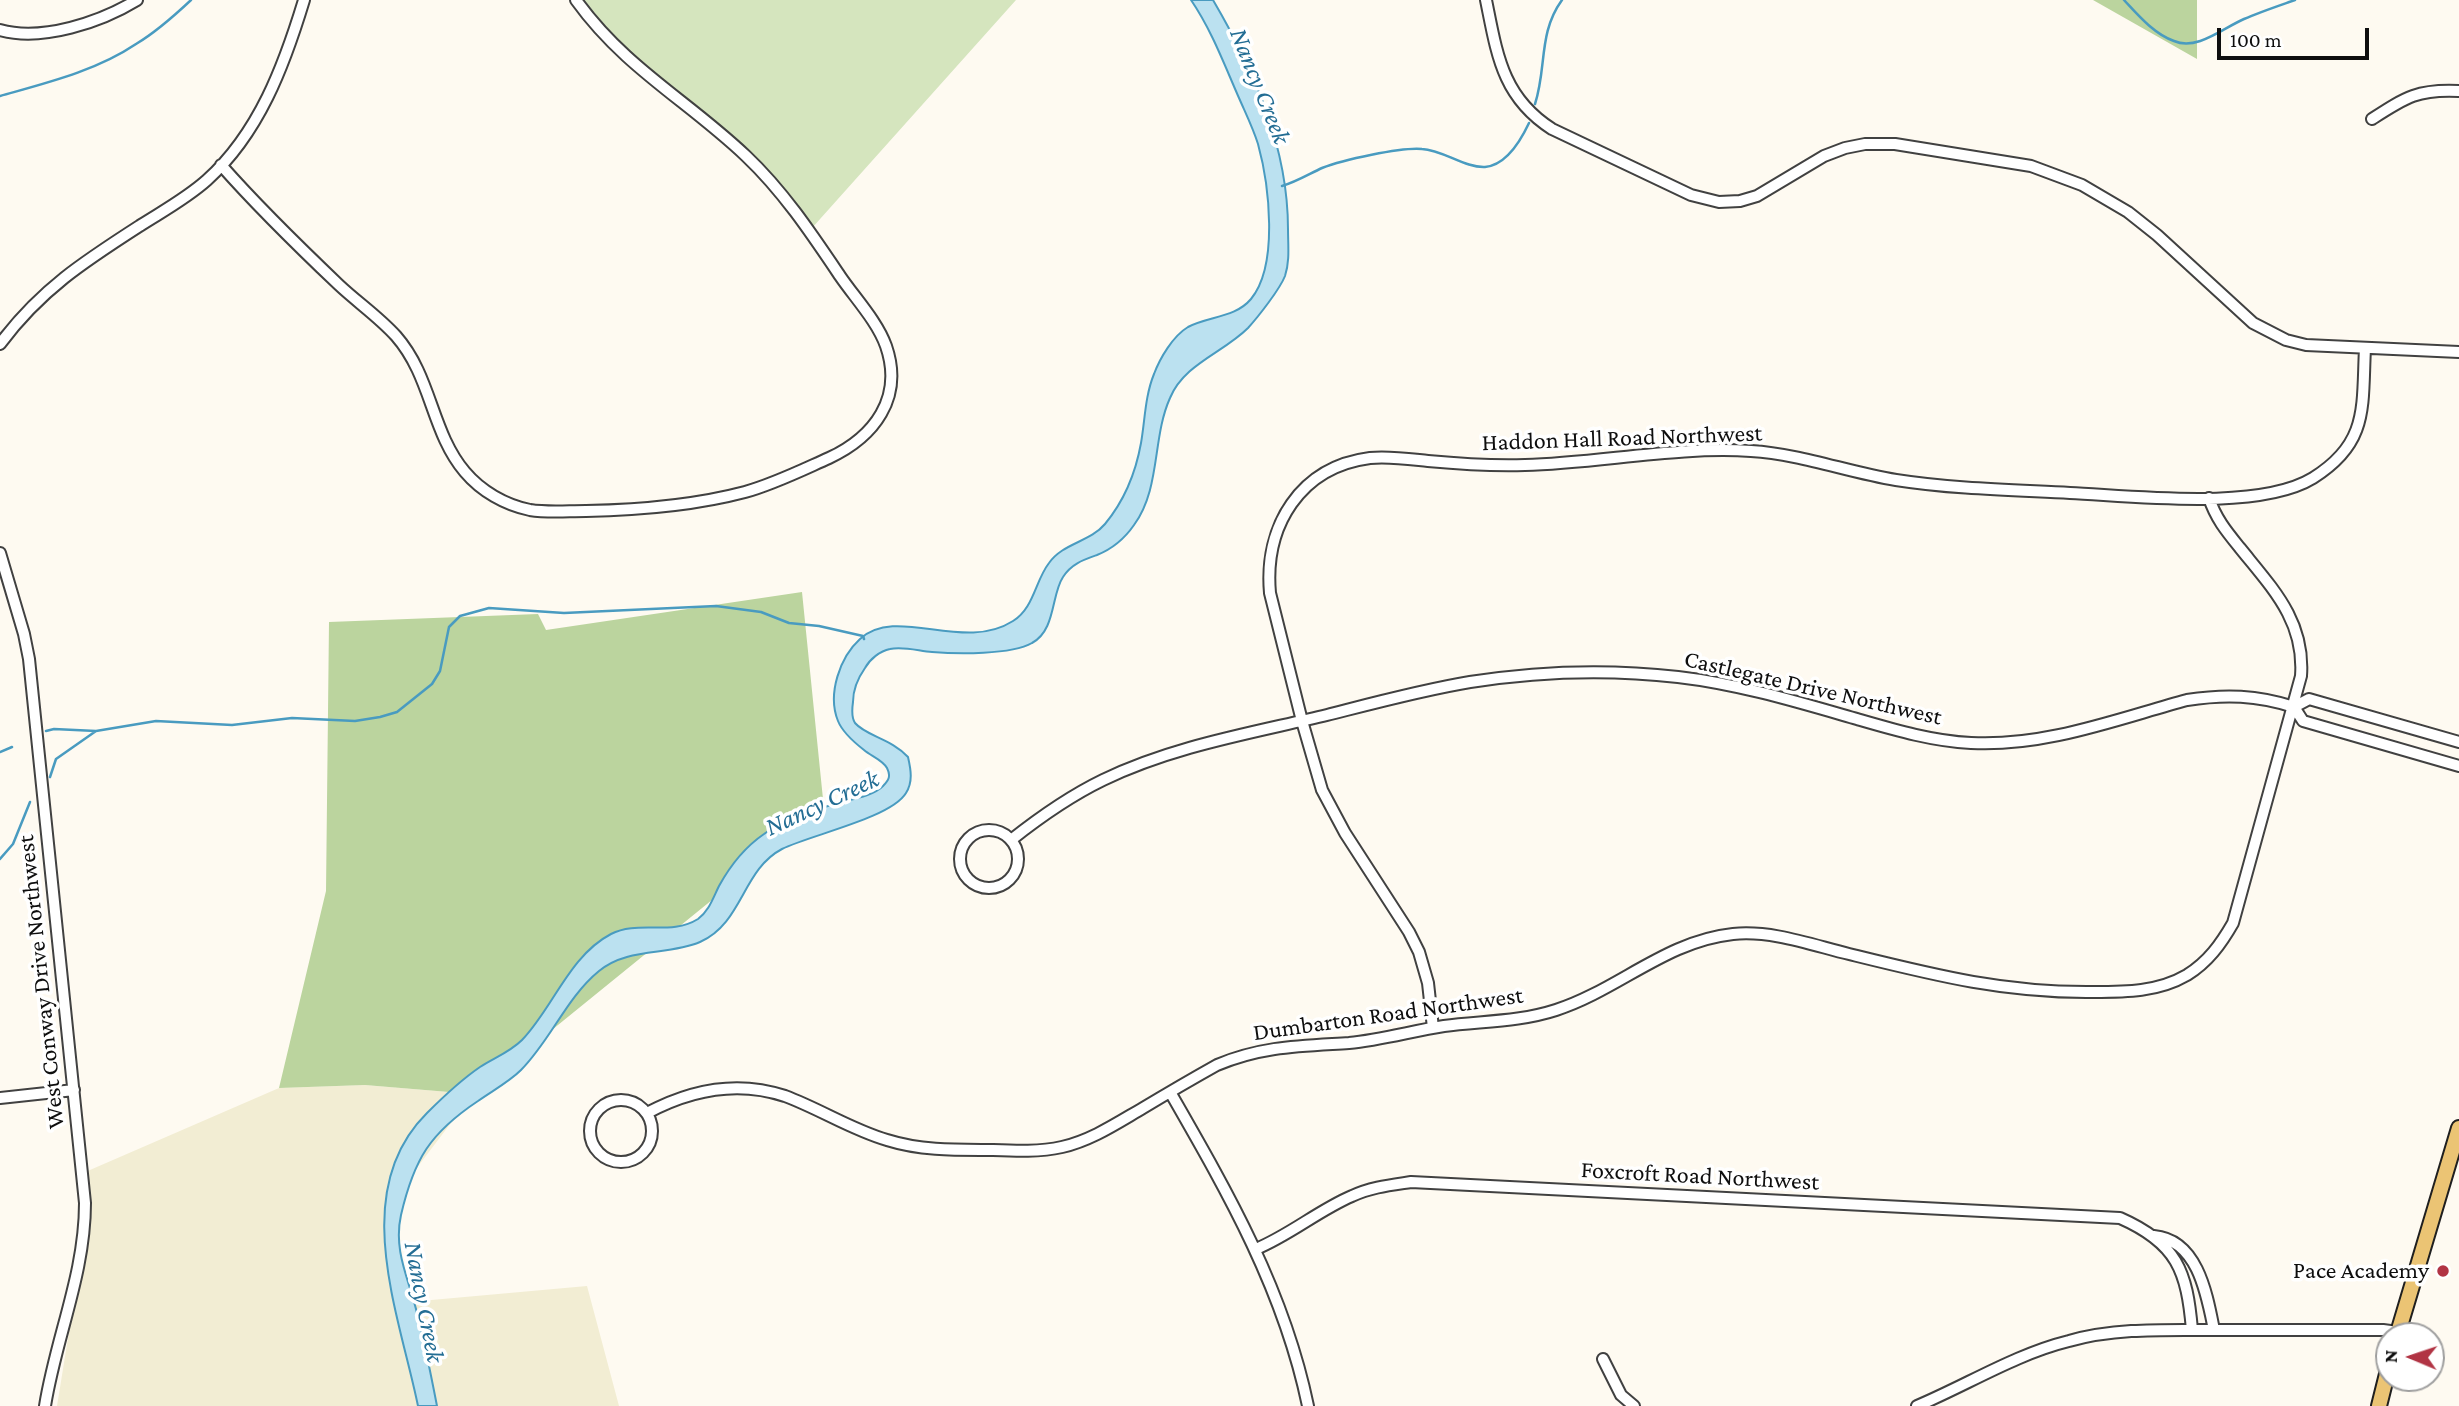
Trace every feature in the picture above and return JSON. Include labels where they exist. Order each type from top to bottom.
[{"type":"main road","points":[[2401,1322],[2459,1128]]},
{"type":"street","points":[[0,30],[20,34],[55,31],[107,15],[137,0]]},
{"type":"street","points":[[0,344],[16,322],[52,285],[190,193],[221,165],[243,140],[263,106],[283,62],[304,0]]},
{"type":"street","points":[[221,165],[287,236],[396,336],[420,372],[443,438],[457,462],[481,488],[513,505],[547,512],[610,510],[718,498],[763,486],[853,445],[874,426],[887,402],[891,367],[882,337],[774,183],[742,152],[626,57],[576,0]]},
{"type":"street","points":[[1486,0],[1502,70],[1526,109],[1552,129],[1691,195],[1719,202],[1757,197],[1824,156],[1865,144],[1905,146],[2031,166],[2082,185],[2128,212],[2244,315],[2267,331],[2306,345],[2459,352]]},
{"type":"street","points":[[2372,119],[2405,98],[2422,92],[2459,92]]},
{"type":"street","name":"Haddon Hall Road Northwest","points":[[1433,1028],[1428,983],[1419,952],[1331,809],[1315,770],[1270,593],[1270,549],[1282,518],[1301,492],[1326,472],[1356,461],[1386,457],[1472,465],[1522,465],[1747,450],[1794,456],[1892,479],[1938,486],[2209,498],[2255,495],[2284,491],[2310,480],[2351,444],[2358,428],[2363,397],[2365,348]]},
{"type":"street","points":[[2209,498],[2221,527],[2284,606],[2294,623],[2302,658],[2294,707]]},
{"type":"street","name":"West Conway Drive Northwest","points":[[0,553],[29,659],[85,1203],[81,1262],[45,1406]]},
{"type":"street","name":"Castlegate Drive Northwest","points":[[1011,840],[1072,796],[1133,766],[1183,750],[1301,721],[1468,682],[1525,674],[1579,671],[1648,674],[1716,682],[1913,735],[1972,743],[2011,743],[2049,738],[2210,696],[2250,696],[2294,707],[2309,699],[2459,742]]},
{"type":"street","name":"Castlegate Drive Northwest","points":[[2294,707],[2303,721],[2459,766]]},
{"type":"street","name":"Dumbarton Road Northwest","points":[[647,1113],[671,1100],[698,1092],[749,1088],[786,1097],[868,1134],[905,1145],[944,1150],[1033,1151],[1062,1147],[1090,1138],[1217,1065],[1256,1051],[1286,1046],[1369,1041],[1433,1028],[1514,1020],[1556,1010],[1599,992],[1678,947],[1706,938],[1735,934],[1778,936],[1944,978],[2008,988],[2058,992],[2129,992],[2165,985],[2187,975],[2205,961],[2222,943],[2233,923],[2294,707]]},
{"type":"street","points":[[994,830],[1011,840],[1018,857],[1017,866],[1008,881],[991,888],[982,887],[967,877],[962,869],[962,849],[975,834],[994,830]]},
{"type":"street","points":[[0,1098],[74,1090]]},
{"type":"street","points":[[1170,1092],[1230,1196],[1256,1250],[1292,1343],[1308,1406]]},
{"type":"street","points":[[611,1101],[631,1101],[647,1113],[652,1133],[644,1152],[626,1161],[616,1161],[598,1152],[590,1133],[595,1114],[602,1106],[611,1101]]},
{"type":"street","name":"Foxcroft Road Northwest","points":[[1256,1250],[1353,1195],[1381,1186],[1411,1182],[2120,1218],[2154,1236],[2171,1256],[2185,1278],[2192,1330]]},
{"type":"street","name":"Foxcroft Road Northwest","points":[[2154,1236],[2167,1237],[2181,1247],[2192,1262],[2206,1293],[2214,1330]]},
{"type":"street","points":[[1917,1406],[2025,1356],[2068,1341],[2123,1331],[2375,1330]]},
{"type":"street","points":[[1603,1359],[1621,1395],[1634,1406]]},
{"type":"shaded area","points":[[365,1085],[473,1094],[384,1211],[398,1303],[587,1286],[619,1406],[57,1406],[80,1264],[83,1173],[279,1088]]},
{"type":"green space","points":[[584,0],[1016,0],[812,228],[754,158],[649,80]]},
{"type":"green space","points":[[2093,0],[2197,0],[2197,59]]},
{"type":"green space","points":[[802,592],[824,809],[473,1094],[365,1085],[279,1088],[326,891],[329,622],[538,614],[546,630]]},
{"type":"water","points":[[1191,0],[1213,0],[1242,54],[1266,110],[1282,168],[1286,198],[1288,259],[1282,282],[1248,328],[1194,368],[1176,386],[1164,413],[1153,479],[1143,511],[1118,543],[1103,553],[1078,563],[1066,573],[1059,584],[1049,621],[1040,637],[1023,647],[998,652],[955,653],[895,648],[879,654],[867,665],[855,689],[853,718],[860,727],[895,746],[908,757],[910,785],[898,802],[868,818],[782,849],[769,858],[758,870],[725,922],[700,942],[622,958],[599,971],[577,994],[521,1070],[461,1113],[426,1149],[406,1195],[399,1228],[400,1253],[420,1325],[437,1406],[418,1406],[392,1293],[386,1254],[384,1215],[390,1179],[403,1144],[427,1113],[452,1089],[522,1040],[573,969],[596,944],[621,930],[677,927],[698,919],[708,908],[733,864],[764,834],[795,817],[865,796],[887,782],[887,768],[849,737],[840,725],[835,710],[837,677],[853,647],[875,630],[892,626],[973,633],[994,630],[1020,616],[1055,556],[1099,530],[1123,496],[1139,454],[1151,382],[1168,348],[1188,327],[1245,305],[1260,284],[1268,246],[1269,224],[1258,144],[1217,48]]},
{"type":"waterway","points":[[0,96],[104,62],[151,34],[191,0]]},
{"type":"waterway","points":[[1535,104],[1549,25],[1562,0]]},
{"type":"waterway","points":[[2124,0],[2153,29],[2167,38],[2183,43],[2201,41],[2244,19],[2295,0]]},
{"type":"waterway","points":[[1282,186],[1331,165],[1400,150],[1430,150],[1477,167],[1493,165],[1512,151],[1529,123]]},
{"type":"waterway","points":[[46,731],[96,731],[156,721],[232,725],[292,718],[355,721],[380,717],[397,712],[432,684],[440,671],[449,627],[460,616],[489,608],[564,613],[716,606],[761,612],[789,623],[819,626],[863,636],[864,639]]},
{"type":"waterway","points":[[50,777],[56,759],[96,731]]},
{"type":"waterway","points":[[0,752],[12,747]]},
{"type":"waterway","points":[[0,859],[13,844],[30,802]]},
{"type":"place","name":"Pace Academy","points":[[2443,1271]]},
{"type":"water label","name":"Nancy Creek","points":[[1260,86]]},
{"type":"water label","name":"Nancy Creek","points":[[822,803]]},
{"type":"water label","name":"Nancy Creek","points":[[424,1302]]}]
